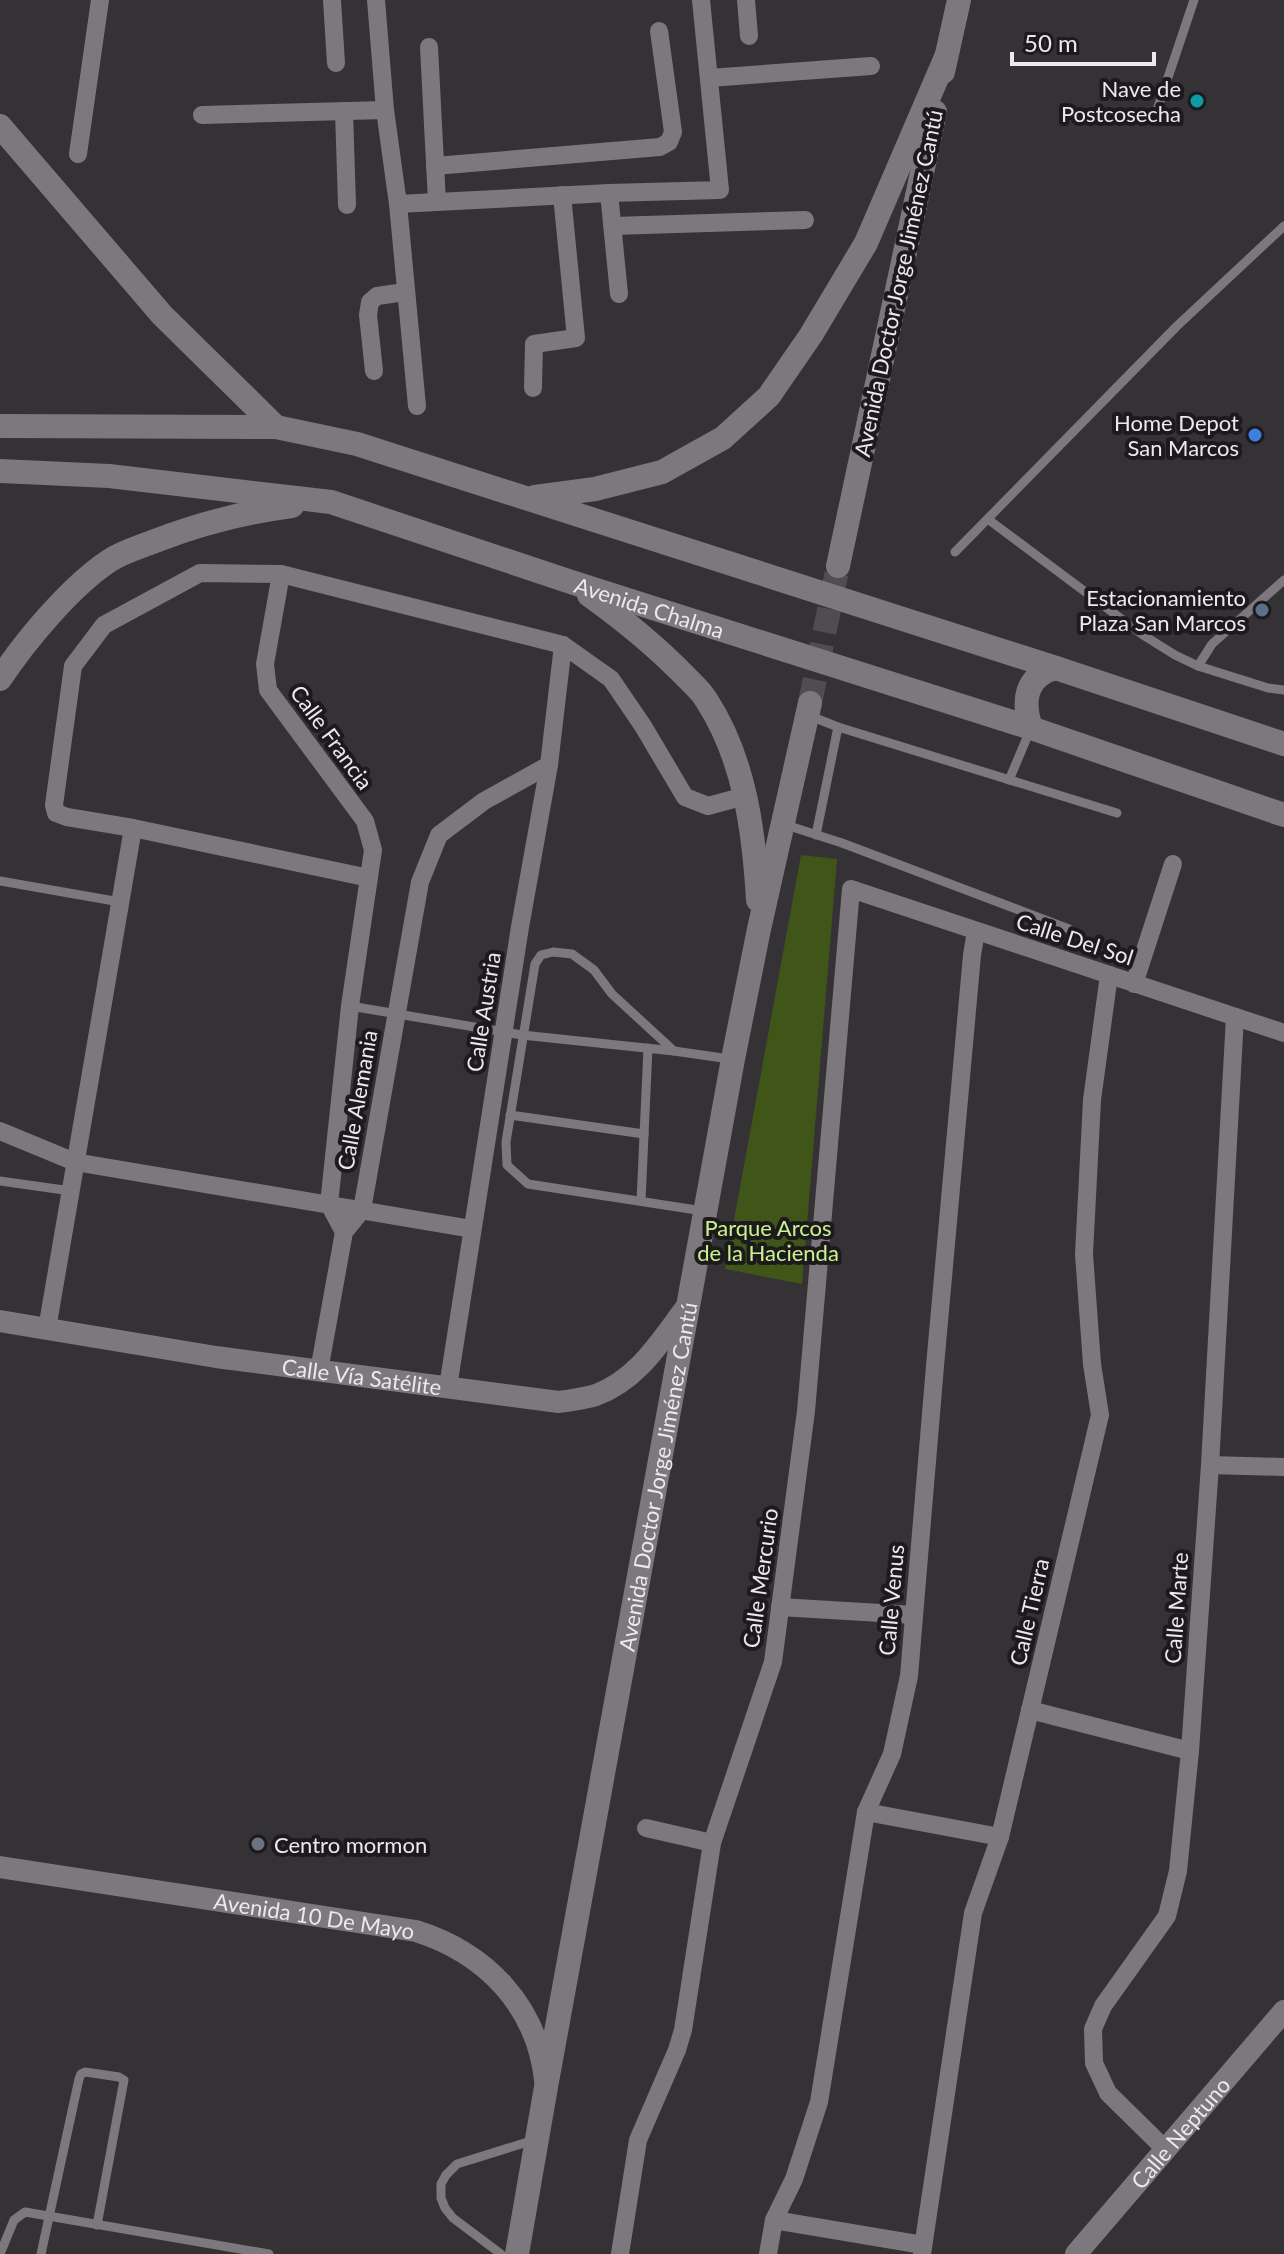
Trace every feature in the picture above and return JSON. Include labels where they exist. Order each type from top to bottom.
[{"type":"main road","name":"Avenida Doctor Jorge Jiménez Cantú","points":[[838,566],[959,0]]},
{"type":"main road","points":[[527,498],[595,489],[662,472],[723,438],[769,396],[811,335],[866,243],[946,57]]},
{"type":"main road","points":[[0,126],[162,315],[276,427]]},
{"type":"main road","points":[[0,426],[276,427],[357,444],[1278,740]]},
{"type":"main road","name":"Avenida Chalma","points":[[0,471],[109,476],[331,502],[1031,728],[1284,815]]},
{"type":"main road","points":[[0,679],[42,625],[74,591],[110,560],[175,533],[209,523],[275,508],[331,502]]},
{"type":"main road","points":[[571,582],[644,637],[706,698],[733,756],[745,796],[754,839],[759,929]]},
{"type":"main road","points":[[1031,728],[1025,711],[1031,686],[1040,674],[1056,668]]},
{"type":"main road","name":"Avenida Doctor Jorge Jiménez Cantú","points":[[517,2254],[733,1059],[809,709]]},
{"type":"street","points":[[78,154],[100,0]]},
{"type":"street","points":[[332,0],[336,63]]},
{"type":"street","points":[[376,0],[417,406]]},
{"type":"street","points":[[398,204],[720,190],[701,0]]},
{"type":"street","points":[[746,0],[749,36]]},
{"type":"street","points":[[435,166],[660,147],[669,142],[673,132],[659,31]]},
{"type":"street","points":[[429,47],[437,202]]},
{"type":"street","points":[[709,78],[871,66]]},
{"type":"street","points":[[202,115],[385,110]]},
{"type":"street","points":[[344,111],[347,205]]},
{"type":"street","points":[[609,193],[619,294]]},
{"type":"street","points":[[533,388],[534,344],[576,338],[562,195]]},
{"type":"street","points":[[613,226],[805,220]]},
{"type":"street","points":[[374,371],[368,315],[370,302],[377,296],[405,292]]},
{"type":"street","points":[[369,878],[56,813],[54,805],[73,666],[104,625],[200,573],[281,574],[563,645],[611,679],[685,797],[708,806],[745,796]]},
{"type":"street","name":"Calle Francia","points":[[281,574],[265,664],[268,690],[365,821],[373,850],[350,1006],[329,1204]]},
{"type":"street","name":"Calle Austria","points":[[448,1387],[472,1229],[513,1033],[563,645]]},
{"type":"street","name":"Calle Alemania","points":[[319,1371],[344,1232],[362,1210],[420,882],[439,835],[484,801],[549,765]]},
{"type":"street","points":[[47,1329],[133,828]]},
{"type":"street","points":[[1134,984],[1173,864]]},
{"type":"street","name":"Calle Del Sol","points":[[851,889],[1284,1033]]},
{"type":"street","name":"Calle Mercurio","points":[[620,2254],[638,2140],[683,2030],[712,1843],[773,1662],[806,1411],[851,889]]},
{"type":"street","name":"Calle Venus","points":[[768,2254],[774,2220],[794,2179],[819,2102],[866,1812],[892,1754],[909,1676],[937,1335],[976,931]]},
{"type":"street","name":"Calle Tierra","points":[[923,2250],[973,1913],[1000,1837],[1100,1415],[1092,1364],[1084,1254],[1092,1100],[1109,975]]},
{"type":"street","name":"Calle Marte","points":[[1166,2150],[1108,2093],[1094,2063],[1093,2029],[1103,2006],[1167,1916],[1178,1871],[1190,1751],[1210,1465],[1235,1017]]},
{"type":"street","points":[[0,1131],[75,1162],[472,1229]]},
{"type":"street","points":[[329,1204],[344,1232]]},
{"type":"street","name":"Calle Vía Satélite","points":[[0,1321],[216,1357],[559,1402],[594,1396],[622,1382],[643,1364],[688,1305]]},
{"type":"street","points":[[1210,1465],[1284,1467]]},
{"type":"street","points":[[780,1607],[914,1615]]},
{"type":"street","points":[[1030,1710],[1190,1751]]},
{"type":"street","points":[[866,1812],[1000,1837]]},
{"type":"street","points":[[646,1828],[712,1843]]},
{"type":"street","name":"Avenida 10 De Mayo","points":[[0,1867],[416,1931],[435,1937],[477,1960],[512,1995],[532,2029],[546,2087]]},
{"type":"street","name":"Calle Neptuno","points":[[1076,2254],[1284,2011]]},
{"type":"street","points":[[774,2220],[923,2250]]},
{"type":"lane","points":[[1158,107],[1194,0]]},
{"type":"lane","points":[[955,552],[1177,326],[1284,226]]},
{"type":"lane","points":[[989,520],[1143,635],[1175,655],[1198,666],[1284,690]]},
{"type":"lane","points":[[1198,666],[1212,644],[1284,580]]},
{"type":"lane","points":[[809,709],[838,727],[1117,813]]},
{"type":"lane","points":[[816,835],[838,727]]},
{"type":"lane","points":[[1009,780],[1031,728]]},
{"type":"lane","points":[[783,824],[1069,929]]},
{"type":"lane","points":[[0,881],[120,902]]},
{"type":"lane","points":[[674,1051],[612,994],[594,970],[572,954],[553,952],[541,955],[535,964],[513,1033],[507,1165],[528,1184],[705,1212]]},
{"type":"lane","points":[[350,1006],[513,1033],[733,1059]]},
{"type":"lane","points":[[641,1201],[648,1048]]},
{"type":"lane","points":[[510,1115],[644,1134]]},
{"type":"lane","points":[[0,1181],[71,1191]]},
{"type":"lane","points":[[41,2254],[81,2074],[85,2072],[124,2080],[97,2225]]},
{"type":"lane","points":[[501,2254],[453,2218],[441,2198],[441,2184],[457,2164],[537,2139]]},
{"type":"lane","points":[[0,2254],[19,2215],[25,2212],[269,2254]]},
{"type":"green space","name":"Parque Arcos de la Hacienda","points":[[801,855],[837,859],[802,1284],[725,1269]]},
{"type":"tunnel","points":[[810,703],[838,566]]},
{"type":"place","name":"Nave de Postcosecha","points":[[1197,101]]},
{"type":"place","name":"Home Depot San Marcos","points":[[1255,435]]},
{"type":"place","name":"Estacionamiento Plaza San Marcos","points":[[1262,610]]},
{"type":"place","name":"Centro mormon","points":[[258,1844]]}]
